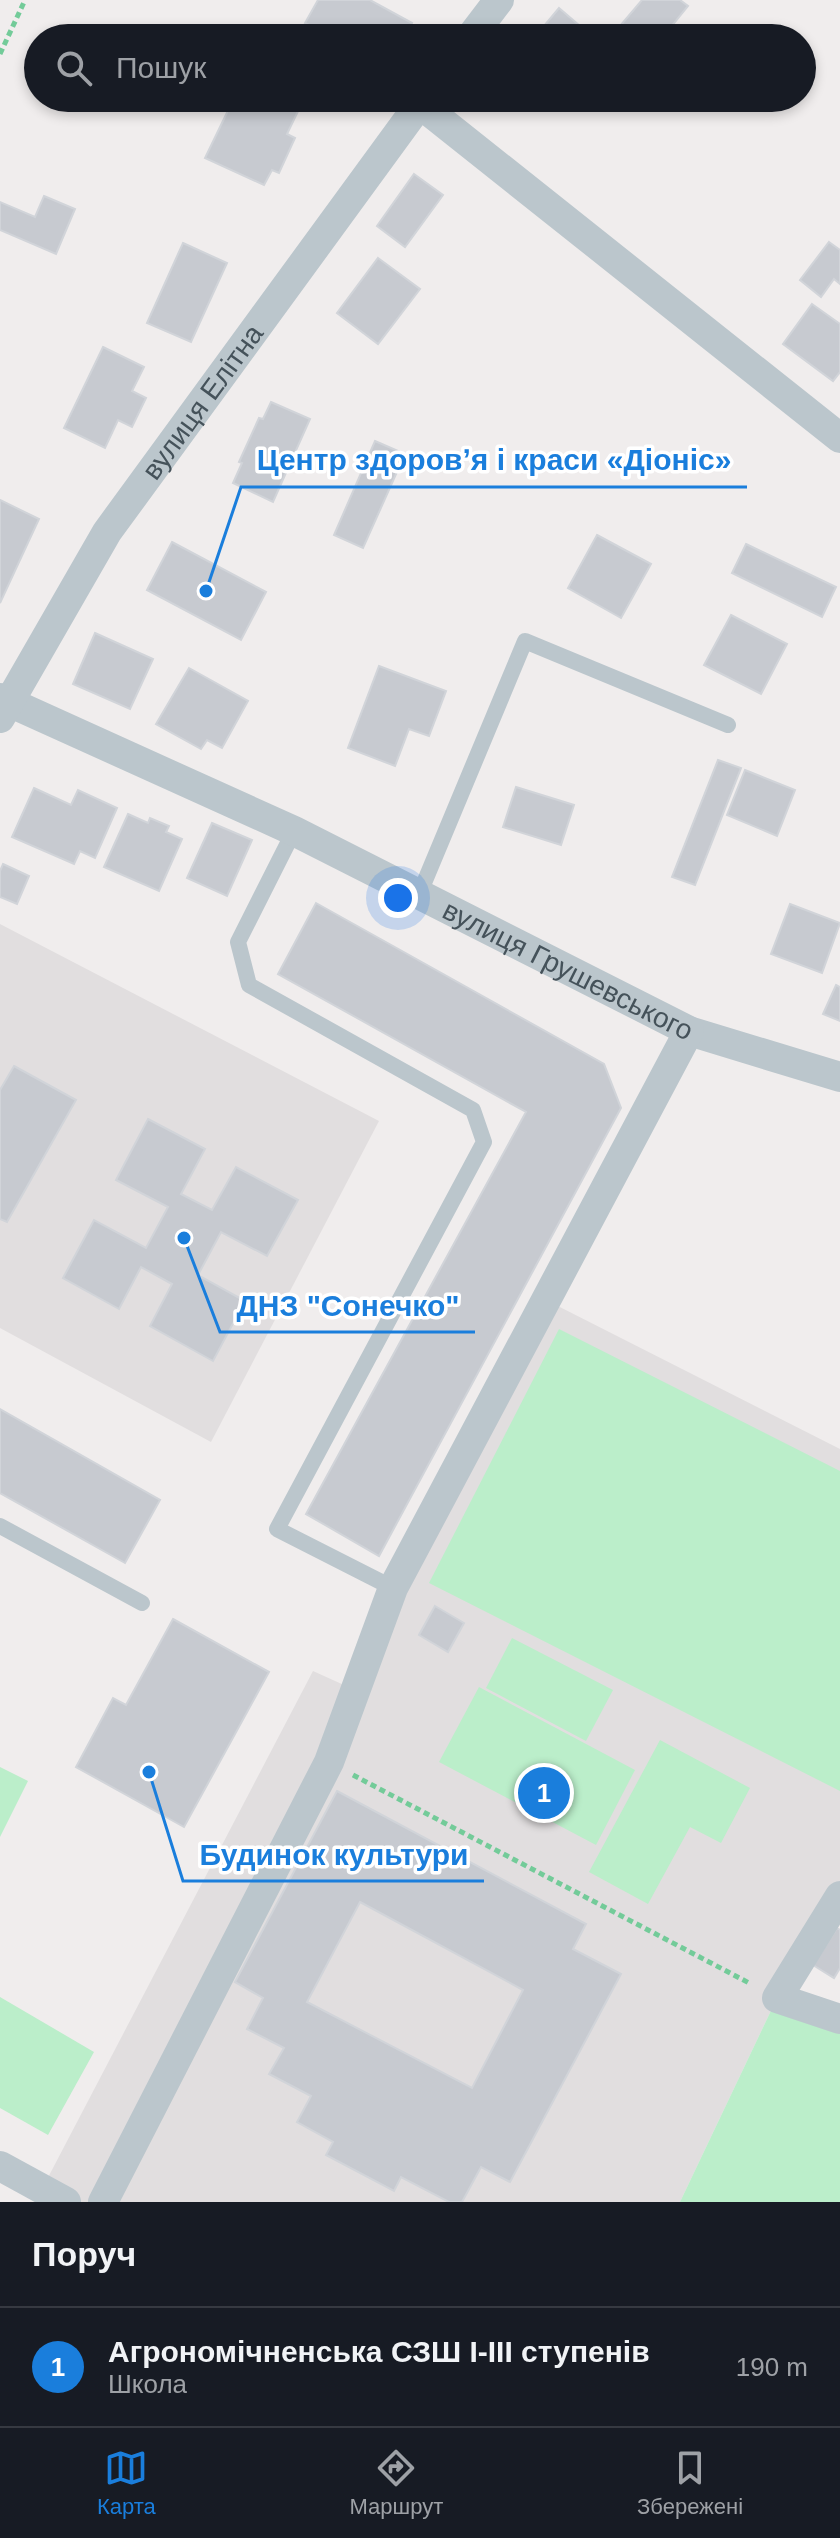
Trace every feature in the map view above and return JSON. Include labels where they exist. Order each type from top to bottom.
[{"type":"street","points":[[481,24],[499,0]]},
{"type":"street","name":"вулиця Елітна","points":[[3,706],[107,532],[414,112]]},
{"type":"street","points":[[436,112],[840,438]]},
{"type":"street","name":"вулиця Грушевського","points":[[3,706],[294,831],[689,1031],[840,1077]]},
{"type":"street","points":[[103,2202],[329,1762],[393,1588],[689,1031]]},
{"type":"street","points":[[840,1896],[777,1998],[840,2019]]},
{"type":"street","points":[[0,2166],[66,2202]]},
{"type":"lane","points":[[419,895],[525,641],[728,725]]},
{"type":"lane","points":[[294,831],[238,942],[249,985],[473,1110],[484,1142],[277,1529],[393,1588]]},
{"type":"lane","points":[[0,1526],[142,1603]]},
{"type":"path","points":[[0,54],[25,0]]},
{"type":"path","points":[[329,1762],[777,1998]]},
{"type":"shaded area","points":[[0,924],[379,1121],[211,1442],[0,1328]]},
{"type":"shaded area","points":[[546,1300],[840,1449],[840,1896],[777,1998],[680,2202],[66,2202],[42,2189],[313,1671],[355,1690]]},
{"type":"green space","points":[[559,1329],[840,1471],[840,1791],[429,1583]]},
{"type":"green space","points":[[512,1638],[613,1690],[586,1741],[486,1688]]},
{"type":"green space","points":[[479,1687],[635,1770],[596,1845],[439,1762]]},
{"type":"green space","points":[[660,1740],[750,1788],[721,1843],[690,1827],[648,1904],[589,1872]]},
{"type":"green space","points":[[0,1767],[28,1781],[0,1837]]},
{"type":"green space","points":[[0,1997],[94,2052],[48,2135],[0,2108]]},
{"type":"green space","points":[[777,1998],[840,2019],[840,2202],[680,2202]]},
{"type":"building","points":[[318,0],[370,0],[412,23],[307,24]]},
{"type":"building","points":[[642,0],[680,0],[688,6],[673,24],[622,24]]},
{"type":"building","points":[[559,8],[578,24],[546,24]]},
{"type":"building","points":[[227,112],[298,112],[287,134],[295,138],[279,173],[272,170],[264,185],[205,158]]},
{"type":"building","points":[[414,174],[443,195],[405,247],[377,226]]},
{"type":"building","points":[[44,196],[75,209],[56,254],[0,230],[0,202],[35,217]]},
{"type":"building","points":[[829,242],[840,250],[840,284],[834,279],[821,297],[800,280]]},
{"type":"building","points":[[183,243],[227,263],[191,342],[147,323]]},
{"type":"building","points":[[378,258],[420,289],[378,344],[337,313]]},
{"type":"building","points":[[812,304],[840,324],[840,372],[833,381],[783,344]]},
{"type":"building","points":[[103,347],[144,367],[132,391],[146,398],[132,427],[118,420],[105,448],[64,428]]},
{"type":"building","points":[[271,402],[310,419],[273,502],[233,483],[259,418],[263,419]]},
{"type":"building","points":[[375,441],[405,454],[363,548],[334,535]]},
{"type":"building","points":[[0,500],[39,519],[0,603]]},
{"type":"building","points":[[597,535],[651,564],[621,618],[568,588]]},
{"type":"building","points":[[172,542],[266,592],[241,640],[147,590]]},
{"type":"building","points":[[746,544],[836,587],[822,617],[732,573]]},
{"type":"building","points":[[731,615],[787,644],[761,694],[704,665]]},
{"type":"building","points":[[95,633],[153,659],[130,709],[73,684]]},
{"type":"building","points":[[379,666],[446,691],[429,736],[409,729],[395,766],[348,748]]},
{"type":"building","points":[[189,668],[248,701],[222,748],[207,740],[201,749],[156,724]]},
{"type":"building","points":[[718,760],[741,768],[695,885],[672,877]]},
{"type":"building","points":[[745,770],[795,790],[777,836],[727,815]]},
{"type":"building","points":[[516,787],[574,805],[561,845],[503,827]]},
{"type":"building","points":[[34,788],[71,805],[78,790],[117,808],[95,858],[80,851],[74,864],[12,837]]},
{"type":"building","points":[[128,814],[148,823],[150,818],[169,826],[166,832],[182,839],[159,891],[104,867]]},
{"type":"building","points":[[212,823],[252,840],[227,896],[187,878]]},
{"type":"building","points":[[3,864],[29,876],[17,904],[0,897]]},
{"type":"building","points":[[316,903],[604,1064],[621,1108],[379,1556],[306,1514],[526,1112],[278,974]]},
{"type":"building","points":[[790,904],[840,923],[822,973],[771,954]]},
{"type":"building","points":[[836,985],[840,987],[840,1021],[823,1014]]},
{"type":"building","points":[[14,1066],[76,1100],[7,1222],[0,1219],[0,1090]]},
{"type":"building","points":[[148,1119],[205,1149],[181,1194],[212,1210],[236,1167],[298,1200],[267,1256],[221,1232],[198,1275],[245,1301],[213,1361],[150,1326],[172,1284],[141,1267],[119,1309],[63,1278],[94,1220],[146,1248],[168,1207],[116,1180]]},
{"type":"building","points":[[0,1409],[160,1500],[125,1563],[0,1493]]},
{"type":"building","points":[[435,1606],[464,1623],[448,1652],[419,1635]]},
{"type":"building","points":[[173,1619],[269,1672],[184,1827],[76,1767],[113,1698],[126,1705]]},
{"type":"building","points":[[337,1791],[586,1924],[573,1949],[621,1974],[510,2182],[481,2167],[462,2202],[449,2202],[401,2177],[394,2191],[326,2155],[333,2142],[297,2122],[311,2096],[269,2074],[284,2048],[247,2029],[263,1998],[235,1982]],"holes":[[[360,1902],[523,1990],[472,2088],[307,2002]]]},
{"type":"building","points":[[837,1928],[840,1930],[840,1968],[834,1978],[813,1965]]},
{"type":"place","name":"Центр здоровʼя і краси «Діоніс»","points":[[206,591]]},
{"type":"place","name":"ДНЗ \"Сонечко\"","points":[[184,1238]]},
{"type":"place","name":"Будинок культури","points":[[149,1772]]},
{"type":"place","name":"Агрономічненська СЗШ І-ІІІ ступенів","points":[[544,1793]]}]
